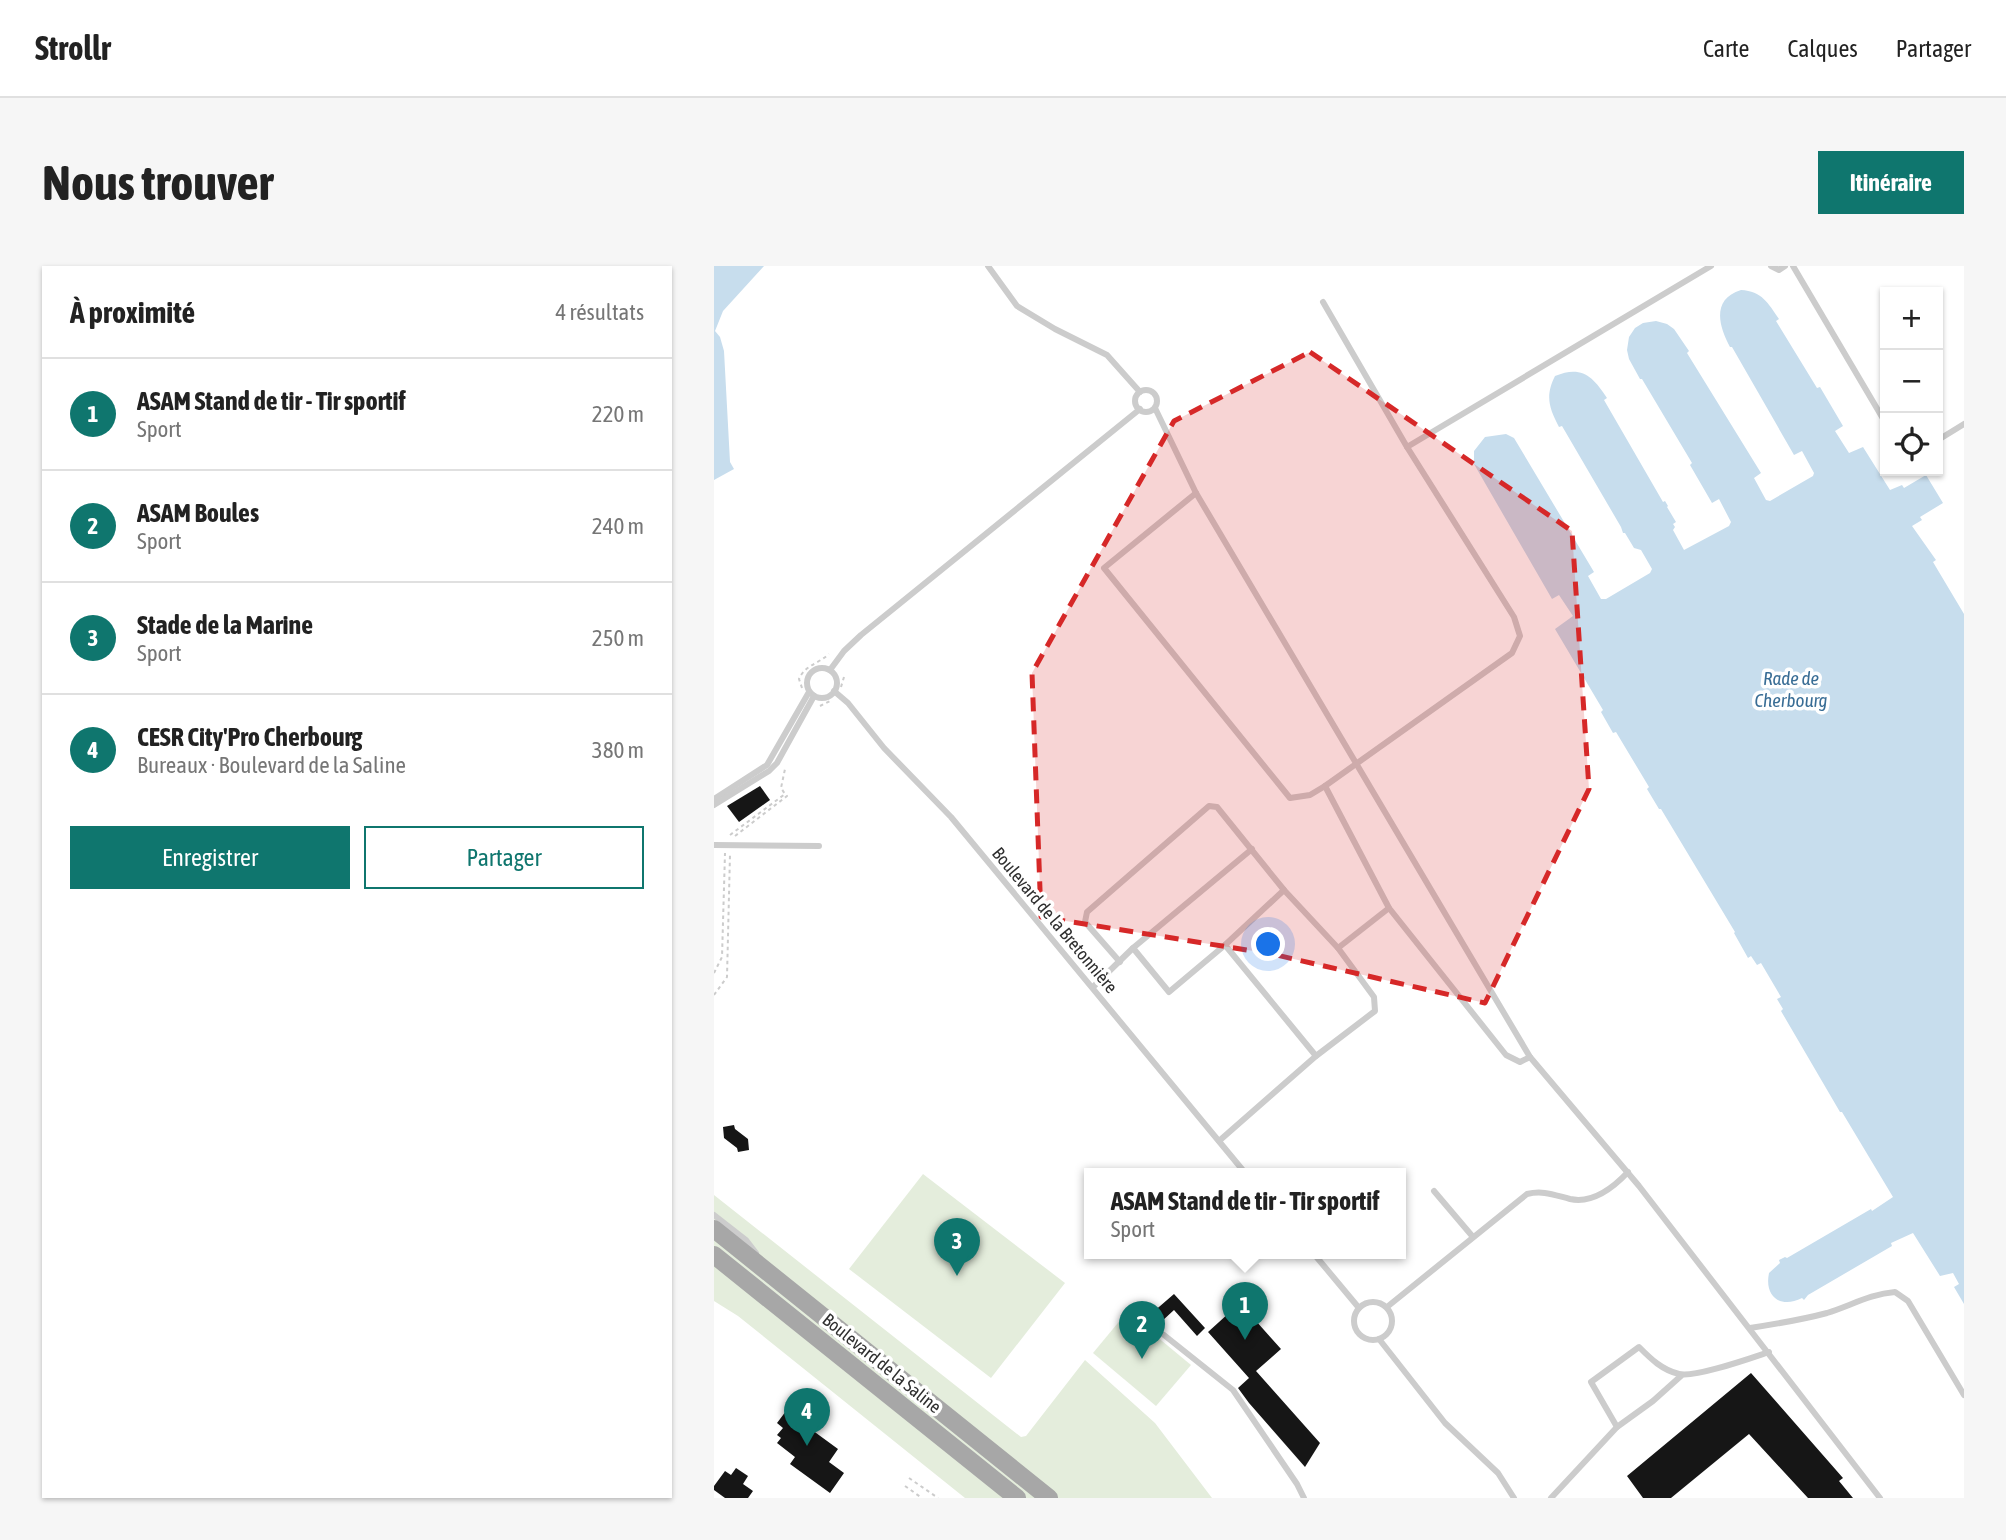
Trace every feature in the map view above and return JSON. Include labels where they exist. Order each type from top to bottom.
[{"type":"main road","name":"Boulevard de la Saline","points":[[714,1229],[1049,1498]]},
{"type":"main road","name":"Boulevard de la Saline","points":[[714,1255],[1017,1498]]},
{"type":"lane","points":[[988,266],[1017,306],[1107,355],[1140,392]]},
{"type":"lane","points":[[1407,447],[1711,266]]},
{"type":"lane","points":[[1771,266],[1780,270],[1785,266]]},
{"type":"lane","points":[[1793,266],[1880,414]]},
{"type":"lane","points":[[1196,494],[1104,568],[1290,798],[1310,795],[1325,786],[1512,653],[1520,636],[1514,617],[1407,447],[1323,302]]},
{"type":"lane","points":[[1155,408],[1146,412],[1140,409],[1136,401],[1140,392],[1146,390],[1155,394],[1155,408],[1196,494],[1530,1057],[1628,1172],[1880,1498]]},
{"type":"lane","points":[[830,670],[844,651],[861,635],[1140,409]]},
{"type":"lane","points":[[1943,437],[1964,424]]},
{"type":"lane","points":[[817,668],[830,670],[836,679],[834,691],[824,698],[812,694],[807,684],[809,674],[817,668]]},
{"type":"lane","name":"Boulevard de la Bretonnière","points":[[834,691],[848,703],[884,748],[951,817],[1241,1168]]},
{"type":"lane","points":[[714,799],[767,765],[812,694]]},
{"type":"lane","points":[[714,806],[769,771],[777,762],[812,694]]},
{"type":"lane","points":[[1325,786],[1389,908],[1506,1055],[1520,1062],[1530,1057]]},
{"type":"lane","points":[[1119,962],[1086,922],[1087,912],[1209,806],[1217,807],[1284,890],[1338,948],[1374,997],[1375,1011],[1316,1056],[1219,1141]]},
{"type":"lane","points":[[714,845],[819,846]]},
{"type":"lane","points":[[1093,987],[1133,948],[1252,849]]},
{"type":"lane","points":[[1133,948],[1169,992],[1284,890]]},
{"type":"lane","points":[[1338,948],[1389,908]]},
{"type":"lane","points":[[1225,945],[1316,1056]]},
{"type":"lane","points":[[1387,1307],[1527,1194],[1540,1191],[1573,1199],[1587,1199],[1604,1192],[1628,1172]]},
{"type":"lane","points":[[1434,1191],[1473,1237]]},
{"type":"lane","points":[[714,1215],[746,1240],[780,1281]]},
{"type":"lane","points":[[1318,1259],[1359,1308]]},
{"type":"lane","points":[[1750,1328],[1802,1320],[1876,1294],[1895,1292],[1908,1301],[1964,1395]]},
{"type":"lane","points":[[1370,1302],[1387,1307],[1391,1313],[1392,1326],[1385,1336],[1366,1339],[1356,1331],[1354,1319],[1359,1308],[1370,1302]]},
{"type":"lane","points":[[1164,1335],[1233,1390],[1297,1483],[1304,1498]]},
{"type":"lane","points":[[1379,1339],[1445,1423],[1498,1473],[1514,1498]]},
{"type":"lane","points":[[1617,1427],[1591,1382],[1639,1348],[1657,1365],[1682,1375]]},
{"type":"lane","points":[[1551,1498],[1617,1427],[1653,1401],[1682,1375],[1727,1366],[1769,1353]]},
{"type":"path","points":[[714,972],[722,957],[727,845],[730,835],[784,792],[786,796],[732,838],[727,845],[727,977],[714,995]]},
{"type":"path","points":[[909,1478],[938,1498]]},
{"type":"path","points":[[905,1486],[922,1498]]},
{"type":"highlighted area","points":[[1310,352],[1572,531],[1589,789],[1485,1003],[1272,954],[1041,917],[1032,673],[1174,421]]},
{"type":"green space","points":[[923,1174],[1065,1283],[991,1378],[849,1269]]},
{"type":"green space","points":[[714,1195],[1021,1437],[1026,1436],[1085,1360],[1155,1423],[1212,1498],[965,1498],[738,1316],[714,1301]]},
{"type":"green space","points":[[1127,1312],[1191,1365],[1156,1406],[1093,1353]]},
{"type":"water","points":[[714,266],[764,266],[723,311],[715,331],[724,351],[730,462],[734,469],[714,480]]},
{"type":"water","name":"Rade de Cherbourg","points":[[1741,290],[1748,291],[1759,295],[1768,303],[1779,319],[1776,321],[1843,426],[1835,431],[1849,453],[1863,447],[1890,490],[1902,485],[1904,488],[1927,476],[1943,503],[1920,517],[1922,520],[1912,526],[1936,560],[1933,562],[1964,614],[1964,1304],[1954,1287],[1959,1284],[1953,1273],[1940,1276],[1913,1233],[1891,1243],[1892,1246],[1808,1295],[1804,1300],[1781,1301],[1776,1299],[1769,1289],[1769,1273],[1780,1263],[1779,1260],[1787,1258],[1893,1197],[1781,1011],[1783,1009],[1777,999],[1781,997],[1761,963],[1757,965],[1751,956],[1748,958],[1616,732],[1613,733],[1601,712],[1603,710],[1555,629],[1573,616],[1559,595],[1552,599],[1474,464],[1474,451],[1485,437],[1506,434],[1514,438],[1594,572],[1588,576],[1601,599],[1606,599],[1650,573],[1652,569],[1641,550],[1634,548],[1623,533],[1553,414],[1549,396],[1555,376],[1579,372],[1591,378],[1607,398],[1604,400],[1663,502],[1668,506],[1676,522],[1673,524],[1673,530],[1684,550],[1729,526],[1731,522],[1719,499],[1712,503],[1690,465],[1692,463],[1629,359],[1629,337],[1635,328],[1643,323],[1656,321],[1674,329],[1689,351],[1687,353],[1761,473],[1754,478],[1766,500],[1770,501],[1813,476],[1814,473],[1802,451],[1794,455],[1726,339],[1720,314],[1725,300]]},
{"type":"building","points":[[760,786],[770,800],[739,822],[727,806]]},
{"type":"building","points":[[734,1125],[735,1129],[748,1139],[749,1150],[738,1152],[737,1148],[724,1138],[723,1127]]},
{"type":"building","points":[[1174,1294],[1205,1328],[1197,1336],[1174,1310],[1161,1322],[1152,1313]]},
{"type":"building","points":[[1240,1303],[1281,1349],[1256,1371],[1320,1443],[1305,1467],[1238,1388],[1249,1378],[1208,1332]]},
{"type":"building","points":[[1751,1373],[1843,1478],[1839,1481],[1853,1498],[1808,1498],[1749,1434],[1671,1498],[1643,1498],[1627,1476]]},
{"type":"building","points":[[786,1411],[838,1449],[829,1462],[844,1473],[830,1493],[790,1464],[795,1457],[777,1443],[781,1438],[777,1435],[783,1428],[777,1423]]},
{"type":"building","points":[[736,1468],[748,1476],[743,1484],[753,1491],[748,1498],[725,1498],[714,1490],[725,1471],[731,1475]]},
{"type":"place","name":"Stade de la Marine","points":[[957,1276]]},
{"type":"place","name":"ASAM Stand de tir - Tir sportif","points":[[1245,1340]]},
{"type":"place","name":"ASAM Boules","points":[[1142,1359]]},
{"type":"place","name":"CESR City'Pro Cherbourg","points":[[807,1446]]}]
